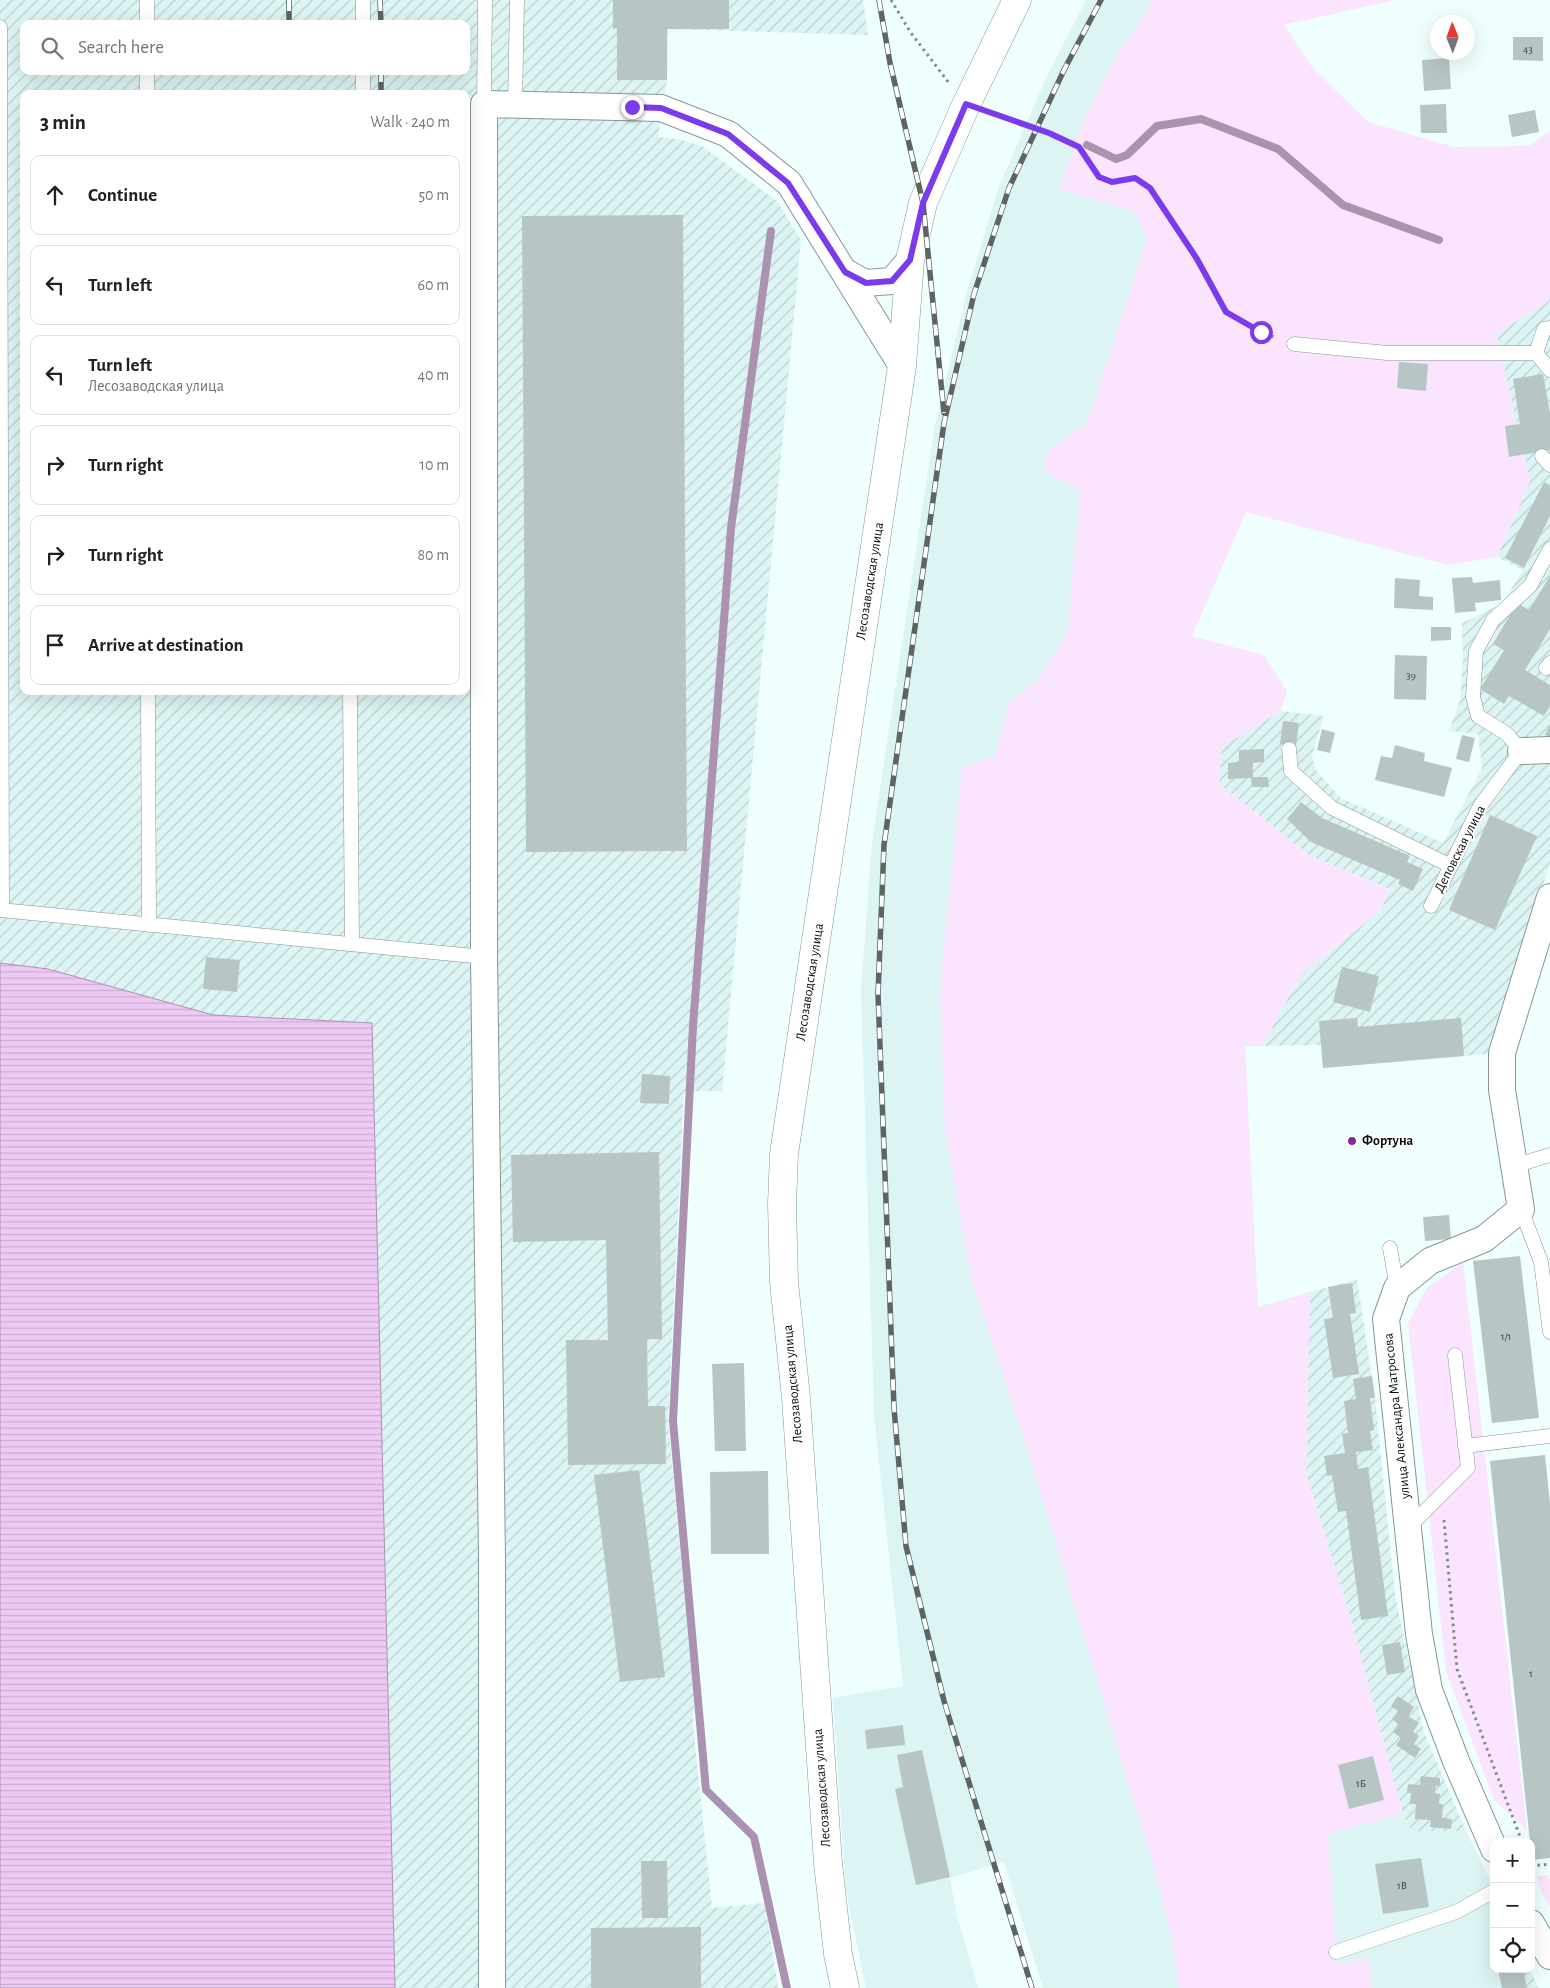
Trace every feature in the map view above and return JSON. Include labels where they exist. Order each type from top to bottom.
[{"type":"main road","name":"Лесозаводская улица","points":[[845,1988],[838,1954],[828,1863],[796,1398],[784,1282],[782,1204],[784,1154],[902,366],[910,260],[923,203],[966,104],[1016,1]]},
{"type":"street","points":[[492,1988],[492,1559],[484,957],[475,521],[484,104],[661,108],[728,134],[788,183],[902,366]]},
{"type":"street","points":[[845,272],[866,283],[892,281],[910,260]]},
{"type":"street","points":[[1520,751],[1550,750]]},
{"type":"street","points":[[1397,1288],[1430,1261],[1484,1239],[1520,1209],[1502,1090],[1502,1053],[1550,897]]},
{"type":"street","name":"улица Александра Матросова","points":[[1397,1288],[1386,1318],[1420,1634],[1429,1690],[1456,1761],[1490,1840]]},
{"type":"street","points":[[1533,1928],[1550,1956]]},
{"type":"lane","points":[[147,0],[147,20]]},
{"type":"lane","points":[[363,0],[363,20]]},
{"type":"lane","points":[[484,104],[485,0]]},
{"type":"lane","points":[[515,105],[517,0]]},
{"type":"lane","points":[[0,27],[1,910],[484,957]]},
{"type":"lane","points":[[147,75],[147,90]]},
{"type":"lane","points":[[363,75],[363,90]]},
{"type":"lane","points":[[1536,353],[1544,329],[1550,328]]},
{"type":"lane","points":[[1294,344],[1387,353],[1536,353]]},
{"type":"lane","points":[[1536,353],[1550,370]]},
{"type":"lane","points":[[1520,751],[1507,734],[1478,716],[1473,697],[1476,651],[1493,620],[1530,586],[1550,549]]},
{"type":"lane","points":[[148,695],[149,925]]},
{"type":"lane","points":[[350,695],[352,944]]},
{"type":"lane","points":[[1289,749],[1290,771],[1332,808],[1451,866]]},
{"type":"lane","name":"Деповская улица","points":[[1431,906],[1480,806],[1520,751]]},
{"type":"lane","points":[[1514,1166],[1550,1155]]},
{"type":"lane","points":[[1520,1209],[1541,1262],[1550,1332]]},
{"type":"lane","points":[[1390,1248],[1397,1288]]},
{"type":"lane","points":[[1408,1528],[1468,1468],[1455,1355]]},
{"type":"lane","points":[[1466,1446],[1550,1436]]},
{"type":"lane","points":[[1336,1952],[1456,1912],[1490,1894]]},
{"type":"lane","points":[[1535,1927],[1550,1940]]},
{"type":"path","points":[[890,0],[911,33],[966,104],[1049,133],[1079,147],[1099,177],[1112,182],[1135,178],[1150,188],[1197,259],[1226,312],[1261,332],[1294,344]]},
{"type":"path","points":[[1441,1495],[1457,1669],[1520,1838]]},
{"type":"path","points":[[1535,1866],[1550,1864]]},
{"type":"shaded area","points":[[0,0],[863,0],[868,35],[668,29],[667,80],[658,137],[677,139],[702,146],[777,201],[801,240],[722,1091],[684,1091],[668,1422],[694,1699],[693,1724],[712,1908],[765,1903],[778,1988],[395,1988],[372,1024],[213,1015],[48,969],[0,963]]},
{"type":"shaded area","points":[[1086,0],[1154,0],[1113,62],[1081,127],[1060,189],[1136,212],[1147,239],[1087,424],[1047,452],[1044,471],[1080,490],[1068,631],[1038,680],[1009,703],[995,757],[971,1278],[1025,1441],[1157,1878],[1172,1941],[1179,1988],[1043,1988],[1004,1862],[950,1878],[956,1912],[978,1988],[866,1988],[846,1890],[833,1698],[903,1686],[874,1415],[861,990],[872,842],[935,425],[966,295],[999,186],[1047,76]]},
{"type":"shaded area","points":[[1154,0],[1395,0],[1284,25],[1312,67],[1368,122],[1454,147],[1529,146],[1550,130],[1550,300],[1496,334],[1530,481],[1497,557],[1448,565],[1246,512],[1192,636],[1264,655],[1287,691],[1281,711],[1222,747],[1219,784],[1309,855],[1389,889],[1381,910],[1301,974],[1262,1046],[1245,1046],[1258,1307],[1310,1292],[1306,1474],[1347,1606],[1403,1814],[1328,1834],[1337,1965],[1369,1957],[1371,1988],[1179,1988],[1172,1941],[1157,1878],[1025,1441],[971,1278],[945,1130],[940,991],[962,767],[995,757],[1009,703],[1038,680],[1068,631],[1080,490],[1044,471],[1047,451],[1087,424],[1147,239],[1136,212],[1059,190],[1081,127],[1113,62]]},
{"type":"shaded area","points":[[1550,300],[1550,864],[1487,1054],[1323,1068],[1321,1045],[1262,1046],[1301,974],[1381,910],[1389,889],[1309,855],[1219,784],[1221,747],[1281,711],[1324,716],[1312,755],[1315,769],[1341,798],[1443,843],[1482,768],[1478,734],[1449,731],[1460,700],[1463,659],[1462,623],[1503,603],[1523,570],[1497,557],[1530,481],[1496,334]]},
{"type":"shaded area","points":[[0,963],[48,969],[213,1015],[372,1023],[395,1988],[0,1988]]},
{"type":"shaded area","points":[[1463,1262],[1527,1831],[1494,1800],[1446,1671],[1408,1323],[1427,1288]]},
{"type":"shaded area","points":[[1357,1279],[1375,1398],[1395,1595],[1424,1732],[1466,1831],[1411,1831],[1403,1814],[1347,1606],[1306,1474],[1310,1292]]},
{"type":"shaded area","points":[[1403,1814],[1411,1831],[1466,1831],[1490,1880],[1490,1973],[1499,1973],[1502,1988],[1371,1988],[1369,1957],[1337,1965],[1328,1834]]},
{"type":"shaded area","points":[[1548,1875],[1548,1879],[1550,1879],[1550,1907],[1542,1894],[1537,1876]]},
{"type":"shaded area","points":[[1499,1973],[1532,1973],[1538,1988],[1502,1988]]},
{"type":"building","points":[[613,0],[729,0],[729,29],[667,29],[667,80],[617,80],[617,28],[613,29]]},
{"type":"building","points":[[1513,37],[1543,37],[1543,61],[1513,60]]},
{"type":"building","points":[[1422,60],[1449,60],[1451,89],[1424,91]]},
{"type":"building","points":[[1446,104],[1447,133],[1421,133],[1420,105]]},
{"type":"building","points":[[1535,110],[1539,132],[1512,137],[1508,115]]},
{"type":"building","points":[[683,215],[687,851],[526,852],[522,216]]},
{"type":"building","points":[[1399,362],[1428,364],[1426,391],[1397,388]]},
{"type":"building","points":[[1543,374],[1550,414],[1550,450],[1509,457],[1505,426],[1520,424],[1513,379]]},
{"type":"building","points":[[1544,482],[1550,485],[1550,516],[1524,568],[1505,558]]},
{"type":"building","points":[[1550,576],[1550,629],[1525,670],[1550,685],[1550,706],[1544,716],[1509,696],[1504,704],[1480,689],[1504,650],[1493,644],[1517,603],[1529,610]]},
{"type":"building","points":[[1472,577],[1473,583],[1500,580],[1501,600],[1475,603],[1476,611],[1455,613],[1452,578]]},
{"type":"building","points":[[1395,578],[1420,580],[1419,596],[1433,597],[1433,610],[1394,608]]},
{"type":"building","points":[[470,588],[474,589],[474,626],[470,626]]},
{"type":"building","points":[[1431,627],[1451,627],[1451,640],[1431,641]]},
{"type":"building","points":[[1395,655],[1427,656],[1426,700],[1394,699]]},
{"type":"building","points":[[1283,721],[1299,723],[1296,746],[1280,744]]},
{"type":"building","points":[[1550,725],[1550,737],[1545,735]]},
{"type":"building","points":[[1322,729],[1335,733],[1330,753],[1317,750]]},
{"type":"building","points":[[1462,735],[1475,738],[1469,762],[1456,759]]},
{"type":"building","points":[[1395,745],[1425,753],[1424,761],[1452,768],[1444,797],[1375,780],[1381,756],[1392,758]]},
{"type":"building","points":[[1264,749],[1264,762],[1253,763],[1253,777],[1268,777],[1269,787],[1252,787],[1251,778],[1228,779],[1228,763],[1239,762],[1239,750]]},
{"type":"building","points":[[1301,802],[1322,818],[1410,856],[1407,862],[1423,869],[1413,891],[1398,884],[1400,880],[1311,842],[1287,819]]},
{"type":"building","points":[[1490,815],[1537,836],[1495,930],[1449,910]]},
{"type":"building","points":[[206,957],[240,960],[237,992],[203,989]]},
{"type":"building","points":[[1342,967],[1379,976],[1370,1012],[1333,1002]]},
{"type":"building","points":[[1357,1018],[1358,1027],[1461,1018],[1464,1056],[1323,1068],[1319,1021]]},
{"type":"building","points":[[642,1074],[670,1076],[669,1104],[640,1103]]},
{"type":"building","points":[[659,1152],[662,1339],[647,1339],[648,1406],[665,1406],[666,1464],[568,1465],[566,1340],[608,1340],[606,1240],[513,1242],[511,1155]]},
{"type":"building","points":[[1449,1215],[1451,1239],[1425,1241],[1423,1217]]},
{"type":"building","points":[[1520,1256],[1539,1418],[1492,1423],[1473,1261]]},
{"type":"building","points":[[1352,1283],[1356,1313],[1350,1314],[1359,1374],[1333,1378],[1324,1319],[1333,1318],[1328,1287]]},
{"type":"building","points":[[744,1363],[746,1451],[715,1451],[712,1364]]},
{"type":"building","points":[[1372,1376],[1375,1398],[1370,1398],[1374,1430],[1370,1431],[1373,1450],[1356,1452],[1358,1469],[1368,1467],[1388,1616],[1361,1620],[1346,1511],[1338,1512],[1332,1475],[1327,1476],[1324,1456],[1345,1453],[1342,1434],[1348,1433],[1344,1401],[1356,1399],[1353,1379]]},
{"type":"building","points":[[1545,1455],[1550,1504],[1550,1858],[1535,1860],[1535,1838],[1530,1838],[1490,1461]]},
{"type":"building","points":[[639,1470],[665,1677],[620,1682],[594,1475]]},
{"type":"building","points":[[768,1471],[769,1554],[711,1554],[710,1472]]},
{"type":"building","points":[[1400,1642],[1405,1672],[1387,1675],[1382,1645]]},
{"type":"building","points":[[1398,1696],[1414,1707],[1408,1716],[1419,1723],[1413,1732],[1419,1736],[1414,1744],[1421,1749],[1415,1758],[1396,1745],[1401,1738],[1393,1732],[1398,1724],[1392,1719],[1398,1711],[1391,1706]]},
{"type":"building","points":[[903,1725],[905,1745],[867,1749],[865,1730]]},
{"type":"building","points":[[922,1750],[950,1877],[916,1885],[895,1789],[903,1787],[897,1755]]},
{"type":"building","points":[[1373,1756],[1384,1800],[1349,1809],[1338,1765]]},
{"type":"building","points":[[1421,1776],[1440,1778],[1440,1786],[1436,1786],[1435,1793],[1440,1794],[1439,1804],[1443,1804],[1442,1818],[1452,1819],[1451,1829],[1430,1827],[1431,1820],[1415,1819],[1416,1804],[1410,1804],[1411,1793],[1407,1793],[1408,1784],[1420,1785]]},
{"type":"building","points":[[1421,1858],[1429,1907],[1383,1914],[1375,1864]]},
{"type":"building","points":[[641,1861],[667,1861],[668,1918],[642,1918]]},
{"type":"building","points":[[701,1927],[701,1988],[591,1988],[591,1928]]},
{"type":"building","points":[[1499,1973],[1524,1973],[1527,1988],[1502,1988]]},
{"type":"waterway","points":[[1087,145],[1116,159],[1127,155],[1157,126],[1201,119],[1278,149],[1343,205],[1439,240]]},
{"type":"waterway","points":[[771,231],[731,528],[693,1026],[673,1421],[706,1790],[754,1837],[787,1988]]},
{"type":"railway","points":[[289,0],[289,20]]},
{"type":"railway","points":[[380,0],[381,20]]},
{"type":"railway","points":[[879,0],[890,63],[923,203],[944,413]]},
{"type":"railway","points":[[1032,1988],[944,1701],[906,1546],[894,1408],[878,994],[884,845],[944,423],[974,294],[1009,188],[1064,70],[1101,0]]},
{"type":"railway","points":[[381,75],[381,90]]},
{"type":"place","name":"Фортуна","points":[[1352,1141]]},
{"type":"route","points":[[632,107],[661,108],[728,134],[788,183],[845,272],[866,283],[892,281],[910,260],[923,203],[966,104],[1036,128],[1079,147],[1099,177],[1112,182],[1135,178],[1150,188],[1197,259],[1226,312],[1261,332]]}]
